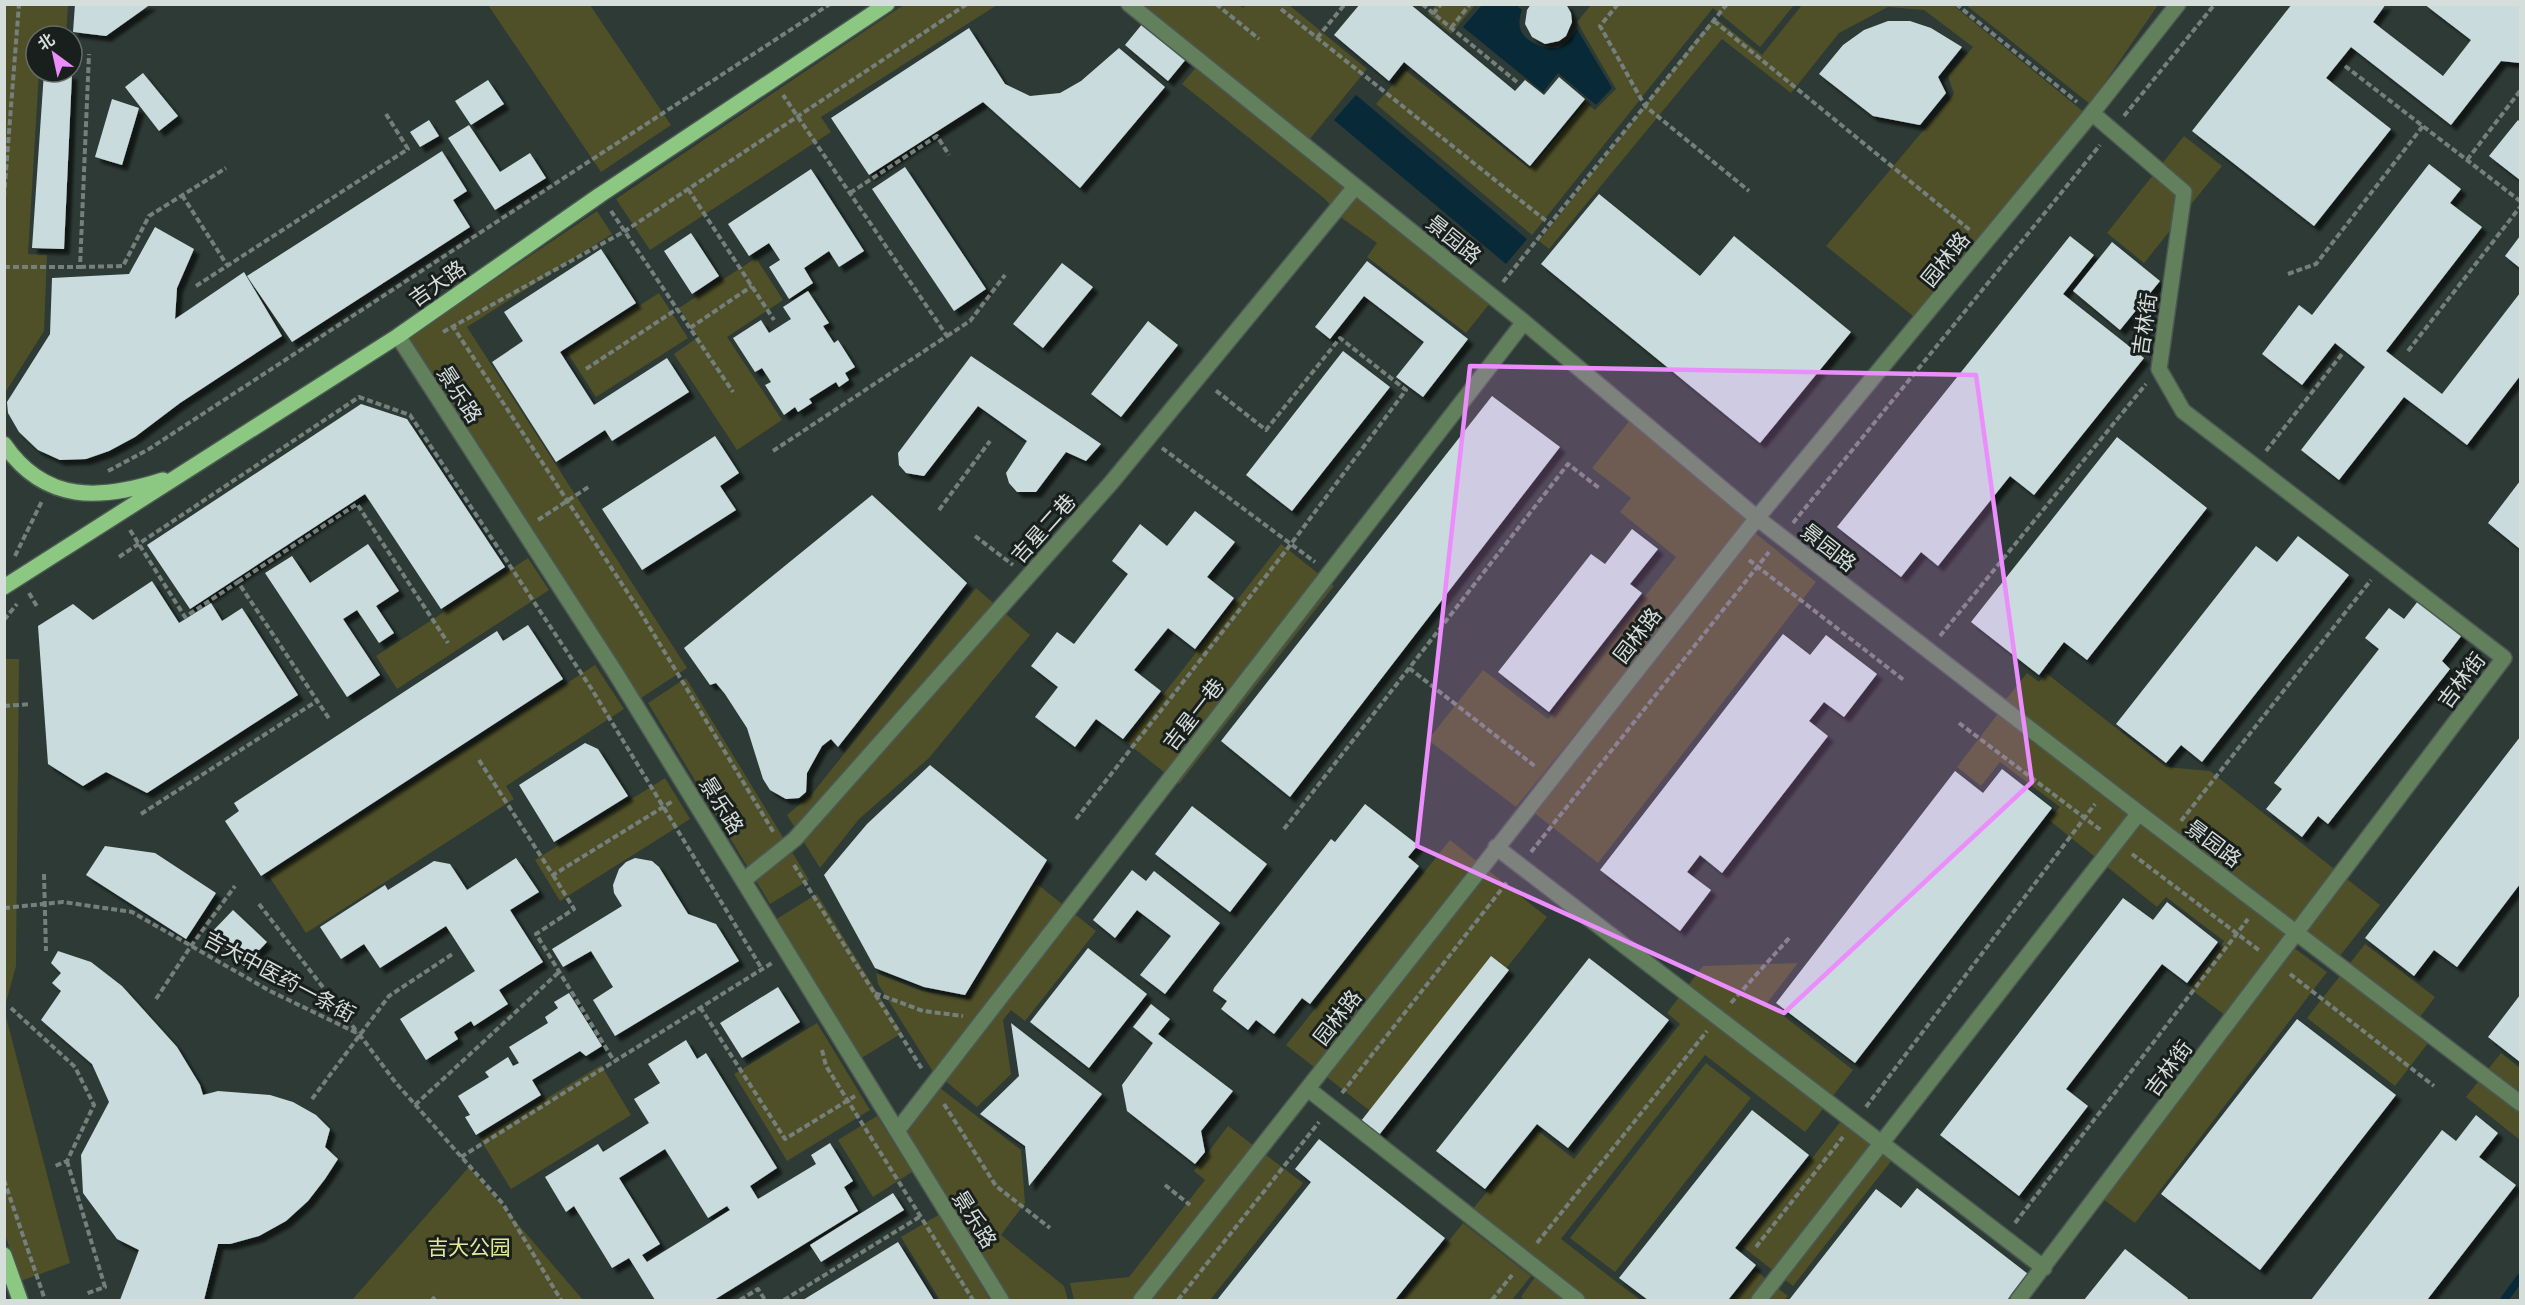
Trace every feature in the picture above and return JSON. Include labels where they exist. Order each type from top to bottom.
[{"type":"main road","name":"吉大路","points":[[4,587],[398,336],[600,195],[887,4]]},
{"type":"main road","points":[[4,444],[31,473],[49,485],[65,491],[90,495],[139,488],[186,472]]},
{"type":"main road","points":[[4,1255],[20,1300]]},
{"type":"street","name":"景园路","points":[[1129,4],[1524,322],[1781,537],[2107,789],[2520,1103]]},
{"type":"street","name":"园林路","points":[[1141,1300],[1757,518],[2092,114],[2178,4]]},
{"type":"street","name":"吉林街","points":[[2018,1300],[2505,657],[2183,411],[2159,369],[2184,192],[2092,114]]},
{"type":"street","name":"吉星二巷","points":[[744,880],[795,839],[1111,483],[1355,187]]},
{"type":"street","name":"吉星一巷","points":[[897,1131],[1524,322]]},
{"type":"street","name":"景乐路","points":[[398,336],[524,529],[689,792],[1001,1300]]},
{"type":"street","points":[[1759,1300],[2139,813]]},
{"type":"street","points":[[1496,847],[2044,1268]]},
{"type":"street","points":[[1308,1089],[1577,1300]]},
{"type":"path","points":[[4,197],[19,4]]},
{"type":"path","points":[[104,472],[125,463],[169,436],[830,4]]},
{"type":"path","points":[[407,351],[625,231],[967,4]]},
{"type":"path","points":[[1216,4],[1259,39]]},
{"type":"path","points":[[1317,38],[1345,4]]},
{"type":"path","points":[[1422,4],[1517,82]]},
{"type":"path","points":[[1434,14],[1441,4]]},
{"type":"path","points":[[1451,28],[1470,4]]},
{"type":"path","points":[[1618,4],[1600,26],[1645,106],[1749,191]]},
{"type":"path","points":[[1492,297],[1727,4]]},
{"type":"path","points":[[1956,4],[2092,114]]},
{"type":"path","points":[[1178,1300],[1781,537],[2215,4]]},
{"type":"path","points":[[1281,9],[1550,224]]},
{"type":"path","points":[[1714,21],[1986,243]]},
{"type":"path","points":[[81,267],[89,54]]},
{"type":"path","points":[[2345,66],[2520,201]]},
{"type":"path","points":[[774,80],[946,336]]},
{"type":"path","points":[[2467,160],[2520,91]]},
{"type":"path","points":[[196,286],[408,149],[386,114]]},
{"type":"path","points":[[2288,274],[2316,264],[2423,126]]},
{"type":"path","points":[[850,193],[937,136],[949,155]]},
{"type":"path","points":[[4,267],[123,266],[149,216],[226,168]]},
{"type":"path","points":[[688,189],[774,320]]},
{"type":"path","points":[[182,195],[227,265]]},
{"type":"path","points":[[600,195],[733,393]]},
{"type":"path","points":[[2408,351],[2520,207]]},
{"type":"path","points":[[772,451],[970,321],[1005,275]]},
{"type":"path","points":[[690,328],[752,286]]},
{"type":"path","points":[[440,307],[641,613],[783,848],[996,1186],[1050,1228]]},
{"type":"path","points":[[586,369],[677,309]]},
{"type":"path","points":[[1076,819],[1291,544],[1406,390],[1340,339],[1266,430],[1199,377]]},
{"type":"path","points":[[2254,465],[2342,354]]},
{"type":"path","points":[[1928,650],[2159,369]]},
{"type":"path","points":[[119,557],[359,397],[410,415],[535,600],[762,969]]},
{"type":"path","points":[[939,510],[990,441]]},
{"type":"path","points":[[1159,446],[1329,573]]},
{"type":"path","points":[[1284,829],[1568,464],[1599,488]]},
{"type":"path","points":[[12,562],[49,485]]},
{"type":"path","points":[[524,529],[590,486]]},
{"type":"path","points":[[140,524],[130,530],[185,617],[357,504],[448,643]]},
{"type":"path","points":[[975,536],[1028,576]]},
{"type":"path","points":[[1733,548],[1905,681]]},
{"type":"path","points":[[2169,836],[2383,565]]},
{"type":"path","points":[[238,582],[330,720]]},
{"type":"path","points":[[4,620],[16,605],[40,587]]},
{"type":"path","points":[[1409,668],[1551,778]]},
{"type":"path","points":[[141,814],[317,701]]},
{"type":"path","points":[[4,706],[31,704]]},
{"type":"path","points":[[1959,723],[2275,962],[2434,1086]]},
{"type":"path","points":[[479,760],[574,909],[536,934],[614,1061]]},
{"type":"path","points":[[1756,1247],[1855,1122],[2107,789]]},
{"type":"path","points":[[553,875],[689,792]]},
{"type":"path","points":[[44,874],[46,951]]},
{"type":"path","points":[[156,999],[235,886]]},
{"type":"path","name":"吉大中医药一条街","points":[[4,908],[63,902],[132,912],[270,991],[359,1034],[415,1105],[503,1204],[561,1300]]},
{"type":"path","points":[[258,904],[359,1034]]},
{"type":"path","points":[[2004,1238],[2260,904]]},
{"type":"path","points":[[1492,1300],[1718,1017],[1790,937]]},
{"type":"path","points":[[312,1099],[389,996],[454,953]]},
{"type":"path","points":[[461,1157],[788,953]]},
{"type":"path","points":[[415,1105],[559,972]]},
{"type":"path","points":[[874,993],[923,1011],[983,1019]]},
{"type":"path","points":[[700,1007],[785,1139],[870,1086]]},
{"type":"path","points":[[11,1008],[75,1067],[94,1105],[67,1161],[55,1166]]},
{"type":"path","points":[[67,1161],[105,1287],[85,1294]]},
{"type":"path","points":[[4,1180],[45,1300]]},
{"type":"path","points":[[1165,1185],[1206,1217]]},
{"type":"path","points":[[784,1300],[941,1203]]},
{"type":"path","points":[[740,1300],[758,1289],[765,1300]]},
{"type":"highlighted area","points":[[1470,366],[1976,375],[2032,782],[1784,1013],[1417,846]]},
{"type":"green space","points":[[5,4],[68,5],[67,24],[24,24],[24,84],[38,84],[28,254],[47,255],[44,331],[5,393]]},
{"type":"green space","points":[[905,4],[997,5],[821,117],[831,132],[650,250],[616,199]]},
{"type":"green space","points":[[1237,4],[1243,8],[1246,5],[1289,5],[1367,69],[1309,140],[1140,5]]},
{"type":"green space","points":[[488,5],[590,5],[671,125],[601,172]]},
{"type":"green space","points":[[1436,5],[1475,5],[1451,34],[1428,14]]},
{"type":"green space","points":[[1591,5],[1794,5],[1760,47],[1713,8],[1532,235],[1376,104],[1405,70],[1530,169],[1586,103],[1595,110],[1616,89],[1577,22]]},
{"type":"green space","points":[[1802,5],[1953,5],[2085,113],[1913,316],[1826,246],[1954,94],[1948,76],[1973,47],[1924,10],[1888,7],[1839,33],[1791,93],[1722,39],[1549,249],[1539,241],[1714,17],[1762,55]]},
{"type":"green space","points":[[1966,5],[2158,5],[2090,104]]},
{"type":"green space","points":[[1197,66],[1490,303],[1466,333],[1367,257],[1377,243],[1339,216],[1325,199],[1182,84]]},
{"type":"green space","points":[[2184,136],[2222,166],[2144,263],[2107,233]]},
{"type":"green space","points":[[597,211],[612,234],[467,327],[687,668],[641,698],[409,337]]},
{"type":"green space","points":[[756,258],[783,300],[727,337],[782,420],[737,450],[674,354],[698,337],[679,308]]},
{"type":"green space","points":[[659,293],[688,338],[596,397],[567,352]]},
{"type":"green space","points":[[1630,420],[1750,520],[1516,807],[1428,740],[1483,670],[1548,719],[1676,557],[1620,512],[1631,498],[1592,468]]},
{"type":"green space","points":[[1755,533],[1816,582],[1598,863],[1533,812]]},
{"type":"green space","points":[[1281,544],[1334,586],[1179,784],[1126,742]]},
{"type":"green space","points":[[528,558],[549,590],[397,689],[376,656]]},
{"type":"green space","points":[[976,588],[1030,635],[929,758],[859,819],[820,868],[787,815],[812,794]]},
{"type":"green space","points":[[5,659],[19,659],[16,966],[5,1006]]},
{"type":"green space","points":[[595,665],[624,709],[506,786],[514,799],[306,933],[269,876]]},
{"type":"green space","points":[[2027,673],[2039,682],[2046,673],[2166,767],[2210,771],[2380,905],[2339,957],[2003,703]]},
{"type":"green space","points":[[686,678],[809,880],[770,904],[648,703]]},
{"type":"green space","points":[[2000,711],[2289,932],[2226,1016],[2189,988],[2224,941],[2166,897],[2157,907],[2049,820],[2060,807],[2000,762],[1981,786],[1957,767]]},
{"type":"green space","points":[[665,778],[690,819],[560,901],[535,860]]},
{"type":"green space","points":[[1450,840],[1547,917],[1384,1122],[1286,1045]]},
{"type":"green space","points":[[1037,884],[1096,931],[1025,1021],[1011,1010],[1003,1020],[1011,1074],[977,1107],[932,1070],[878,984],[876,973],[922,991],[969,999]]},
{"type":"green space","points":[[817,894],[902,1033],[860,1059],[775,920]]},
{"type":"green space","points":[[2365,944],[2435,997],[2420,1017],[2438,1030],[2395,1086],[2307,1018]]},
{"type":"green space","points":[[2294,948],[2327,972],[2135,1223],[2103,1199]]},
{"type":"green space","points":[[1798,963],[1767,1003],[1853,1070],[1805,1132],[1705,1055],[1561,1239],[1640,1300],[1525,1300],[1521,1297],[1537,1274],[1465,1218],[1538,1131],[1574,1159],[1680,1024],[1667,1013],[1703,966]]},
{"type":"green space","points":[[4,1009],[70,1263],[21,1281],[5,1235]]},
{"type":"green space","points":[[817,1023],[870,1110],[787,1161],[734,1074]]},
{"type":"green space","points":[[2501,1053],[2520,1068],[2520,1140],[2466,1097]]},
{"type":"green space","points":[[1706,1063],[1751,1098],[1615,1272],[1570,1238]]},
{"type":"green space","points":[[601,1065],[631,1115],[511,1189],[480,1139]]},
{"type":"green space","points":[[940,1088],[1021,1150],[1025,1203],[1001,1235],[1064,1286],[1068,1300],[1007,1300],[904,1131]]},
{"type":"green space","points":[[877,1116],[912,1172],[873,1197],[838,1140]]},
{"type":"green space","points":[[1841,1121],[1892,1160],[1793,1286],[1743,1247]]},
{"type":"green space","points":[[1228,1126],[1303,1183],[1210,1300],[1074,1300],[1070,1283],[1129,1277],[1205,1180],[1194,1171]]},
{"type":"green space","name":"吉大公园","points":[[469,1167],[583,1300],[352,1300]]},
{"type":"green space","points":[[940,1214],[990,1300],[940,1300],[901,1237]]},
{"type":"green space","points":[[1463,1223],[1531,1276],[1512,1300],[1402,1300]]},
{"type":"green space","points":[[1756,1271],[1788,1296],[1784,1300],[1733,1300]]},
{"type":"water","points":[[1482,5],[1516,5],[1522,10],[1519,22],[1525,37],[1541,46],[1560,47],[1577,29],[1612,88],[1596,105],[1558,73],[1543,92],[1463,27]]},
{"type":"water","points":[[1356,95],[1527,239],[1506,264],[1334,120]]},
{"type":"building","points":[[75,4],[151,4],[106,36],[84,33],[84,24],[74,24]]},
{"type":"building","points":[[1360,4],[1410,4],[1515,91],[1525,80],[1544,95],[1559,77],[1585,99],[1530,166],[1404,62],[1389,81],[1334,35]]},
{"type":"building","points":[[1531,4],[1566,4],[1571,13],[1572,22],[1566,36],[1559,41],[1545,44],[1532,37],[1525,24],[1527,10]]},
{"type":"building","points":[[2292,4],[2386,4],[2373,22],[2443,76],[2471,40],[2424,4],[2520,4],[2520,63],[2501,61],[2451,125],[2351,47],[2326,78],[2391,129],[2314,226],[2192,131]]},
{"type":"building","points":[[1888,21],[1910,21],[1931,28],[1962,47],[1938,77],[1946,93],[1920,125],[1873,116],[1819,74],[1843,45],[1864,30]]},
{"type":"building","points":[[1143,23],[1187,58],[1168,81],[1125,45]]},
{"type":"building","points":[[969,28],[1005,84],[1030,96],[1060,93],[1081,81],[1119,48],[1165,87],[1080,188],[983,102],[869,175],[831,118]]},
{"type":"building","points":[[143,73],[178,116],[159,131],[125,87]]},
{"type":"building","points":[[488,80],[504,104],[471,125],[455,101]]},
{"type":"building","points":[[43,84],[72,84],[64,249],[32,248]]},
{"type":"building","points":[[112,99],[139,108],[122,165],[95,157]]},
{"type":"building","points":[[429,120],[439,136],[420,147],[410,132]]},
{"type":"building","points":[[2518,120],[2520,122],[2520,180],[2489,156]]},
{"type":"building","points":[[469,125],[500,172],[530,153],[546,178],[495,210],[448,138]]},
{"type":"building","points":[[442,151],[467,191],[453,200],[470,227],[292,342],[247,276]]},
{"type":"building","points":[[2429,164],[2461,189],[2450,203],[2482,227],[2386,351],[2442,394],[2520,293],[2520,376],[2467,445],[2404,397],[2339,480],[2301,450],[2365,367],[2335,343],[2302,385],[2262,354],[2299,305],[2312,315]]},
{"type":"building","points":[[905,167],[986,289],[954,311],[872,189]]},
{"type":"building","points":[[811,169],[864,251],[839,267],[829,251],[804,268],[813,283],[789,299],[769,267],[780,260],[769,243],[749,256],[728,224]]},
{"type":"building","points":[[1599,194],[1700,276],[1734,236],[1851,332],[1760,443],[1541,264]]},
{"type":"building","points":[[155,227],[194,249],[177,288],[175,319],[244,272],[282,336],[180,403],[135,437],[109,451],[86,459],[60,460],[38,450],[19,432],[8,413],[7,402],[50,334],[52,278],[129,274]]},
{"type":"building","points":[[691,233],[719,276],[692,294],[664,251]]},
{"type":"building","points":[[2070,236],[2094,255],[2063,294],[2144,358],[2034,495],[2010,476],[1938,566],[1921,552],[1901,577],[1837,527]]},
{"type":"building","points":[[2520,236],[2520,268],[2505,256]]},
{"type":"building","points":[[2112,242],[2160,281],[2120,330],[2073,291]]},
{"type":"building","points":[[601,249],[636,303],[560,352],[594,405],[667,358],[689,392],[612,441],[605,430],[556,462],[492,362],[523,341],[504,312]]},
{"type":"building","points":[[1367,261],[1468,339],[1423,397],[1396,377],[1424,342],[1364,296],[1330,339],[1315,327]]},
{"type":"building","points":[[1062,263],[1093,287],[1043,348],[1013,324]]},
{"type":"building","points":[[808,291],[829,323],[823,326],[834,343],[838,340],[855,367],[845,373],[849,380],[839,387],[836,382],[809,399],[812,403],[798,412],[795,407],[784,415],[765,385],[771,382],[762,368],[755,372],[733,338],[761,320],[769,333],[791,319],[783,307]]},
{"type":"building","points":[[1148,321],[1178,345],[1121,417],[1091,394]]},
{"type":"building","points":[[1343,351],[1390,387],[1292,511],[1246,475]]},
{"type":"building","points":[[971,356],[1101,444],[1086,461],[1066,452],[1036,492],[1017,492],[1009,483],[1006,473],[1027,441],[978,406],[924,476],[906,473],[899,465],[898,453]]},
{"type":"building","points":[[1492,396],[1560,447],[1290,797],[1221,741]]},
{"type":"building","points":[[361,404],[407,419],[505,567],[441,609],[365,494],[190,609],[147,545]]},
{"type":"building","points":[[715,436],[739,473],[720,486],[736,510],[642,570],[602,509]]},
{"type":"building","points":[[2117,437],[2207,508],[2087,660],[2064,642],[2039,675],[1971,622]]},
{"type":"building","points":[[2520,481],[2520,549],[2488,523]]},
{"type":"building","points":[[872,495],[967,583],[838,747],[831,739],[822,746],[807,773],[806,792],[799,798],[786,799],[770,790],[763,779],[747,728],[725,694],[716,683],[710,685],[684,648]]},
{"type":"building","points":[[1195,511],[1235,542],[1207,577],[1234,598],[1195,649],[1168,628],[1134,670],[1161,691],[1123,739],[1096,719],[1075,747],[1035,717],[1058,687],[1031,666],[1057,632],[1074,644],[1128,574],[1112,561],[1140,524],[1167,546]]},
{"type":"building","points":[[1632,529],[1658,549],[1630,584],[1642,593],[1549,712],[1498,672],[1591,554],[1605,564]]},
{"type":"building","points":[[2298,536],[2349,575],[2202,762],[2181,745],[2166,763],[2116,724],[2256,546],[2277,562]]},
{"type":"building","points":[[368,544],[399,591],[376,606],[394,633],[379,643],[357,610],[343,619],[380,675],[347,697],[265,573],[292,556],[310,583]]},
{"type":"building","points":[[152,581],[179,623],[211,603],[222,621],[242,608],[298,695],[147,793],[106,772],[83,786],[48,764],[38,626],[73,604],[93,620]]},
{"type":"building","points":[[2418,601],[2462,635],[2442,661],[2450,669],[2328,824],[2318,816],[2302,837],[2266,809],[2282,789],[2274,783],[2379,649],[2365,638],[2389,608],[2404,619]]},
{"type":"building","points":[[528,625],[563,679],[261,876],[225,821],[239,811],[234,803],[497,631],[503,641]]},
{"type":"building","points":[[1783,634],[1810,655],[1826,635],[1877,674],[1844,717],[1824,702],[1809,721],[1828,736],[1722,873],[1700,855],[1687,872],[1711,890],[1680,931],[1600,870]]},
{"type":"building","points":[[2520,737],[2520,884],[2457,967],[2434,950],[2414,976],[2365,938]]},
{"type":"building","points":[[585,743],[598,749],[628,796],[554,842],[519,785]]},
{"type":"building","points":[[930,765],[1047,860],[965,995],[924,987],[875,968],[824,875],[867,824]]},
{"type":"building","points":[[2002,769],[2052,808],[1855,1063],[1776,1003],[1955,771],[1983,793]]},
{"type":"building","points":[[1365,804],[1418,845],[1408,857],[1419,866],[1310,1004],[1302,998],[1274,1034],[1256,1020],[1248,1030],[1221,1009],[1227,1001],[1213,991],[1214,988],[1331,839],[1335,842]]},
{"type":"building","points":[[1192,806],[1267,864],[1230,912],[1155,854]]},
{"type":"building","points":[[105,846],[155,853],[216,893],[186,939],[86,875]]},
{"type":"building","points":[[516,858],[539,892],[510,910],[543,962],[499,990],[508,1004],[474,1026],[471,1021],[454,1032],[458,1039],[426,1060],[400,1019],[475,971],[446,926],[380,968],[364,944],[341,959],[320,927],[385,885],[388,890],[434,861],[450,864],[467,890]]},
{"type":"building","points":[[635,858],[652,861],[659,867],[688,914],[716,924],[739,961],[615,1036],[593,1000],[613,987],[591,951],[563,967],[552,949],[622,906],[614,893],[613,885],[619,869],[626,862]]},
{"type":"building","points":[[1132,870],[1146,881],[1154,871],[1220,923],[1165,994],[1140,975],[1171,936],[1137,910],[1115,938],[1093,920]]},
{"type":"building","points":[[2123,898],[2153,920],[2167,902],[2218,942],[2187,983],[2162,964],[2066,1089],[2088,1106],[2019,1196],[1940,1135]]},
{"type":"building","points":[[233,910],[267,942],[244,966],[210,934]]},
{"type":"building","points":[[1088,948],[1147,994],[1089,1068],[1030,1022]]},
{"type":"building","points":[[58,951],[91,962],[122,986],[177,1047],[200,1085],[203,1095],[218,1091],[270,1095],[293,1102],[316,1115],[330,1129],[325,1147],[338,1159],[325,1179],[308,1201],[286,1221],[259,1236],[230,1244],[218,1244],[204,1300],[120,1300],[139,1250],[117,1239],[83,1193],[81,1155],[109,1102],[92,1064],[41,1020],[61,991],[52,983],[61,973],[51,963]]},
{"type":"building","points":[[1491,956],[1509,970],[1379,1135],[1361,1121]]},
{"type":"building","points":[[1589,958],[1669,1020],[1568,1148],[1537,1124],[1485,1189],[1436,1151]]},
{"type":"building","points":[[778,987],[800,1022],[742,1058],[720,1023]]},
{"type":"building","points":[[569,993],[602,1046],[586,1056],[580,1051],[532,1080],[541,1095],[476,1135],[465,1117],[470,1115],[458,1096],[489,1077],[485,1072],[508,1057],[513,1066],[519,1063],[509,1047],[548,1023],[545,1017],[558,1008],[554,1002]]},
{"type":"building","points":[[2520,995],[2520,1062],[2488,1037]]},
{"type":"building","points":[[1151,1004],[1170,1019],[1158,1034],[1233,1091],[1201,1131],[1205,1152],[1195,1164],[1127,1111],[1122,1085],[1153,1043],[1133,1027]]},
{"type":"building","points":[[2297,1019],[2396,1095],[2260,1270],[2161,1194]]},
{"type":"building","points":[[1011,1023],[1102,1094],[1029,1186],[1025,1146],[980,1114],[1019,1076]]},
{"type":"building","points":[[686,1040],[697,1059],[706,1053],[777,1168],[750,1186],[758,1199],[816,1164],[811,1155],[830,1143],[853,1181],[844,1187],[858,1211],[714,1300],[655,1300],[629,1258],[612,1268],[574,1206],[566,1212],[545,1177],[598,1144],[603,1152],[649,1123],[634,1099],[660,1083],[648,1064]],"holes":[[[665,1149],[708,1218],[727,1206],[730,1210],[647,1262],[642,1255],[660,1244],[619,1178]]]},
{"type":"building","points":[[1752,1110],[1809,1155],[1735,1248],[1756,1265],[1728,1300],[1648,1300],[1619,1278]]},
{"type":"building","points":[[2476,1115],[2498,1133],[2479,1157],[2516,1185],[2427,1300],[2311,1300],[2442,1130],[2456,1141]]},
{"type":"building","points":[[1319,1139],[1445,1238],[1395,1300],[1217,1300],[1311,1182],[1295,1169]]},
{"type":"building","points":[[1917,1188],[2028,1274],[2007,1300],[1789,1300],[1876,1189],[1901,1208]]},
{"type":"building","points":[[893,1193],[904,1210],[821,1262],[810,1245]]},
{"type":"building","points":[[898,1242],[934,1300],[803,1300]]},
{"type":"building","points":[[2125,1249],[2188,1298],[2187,1300],[2084,1300]]},
{"type":"waterway","points":[[2504,1300],[2520,1278]]}]
